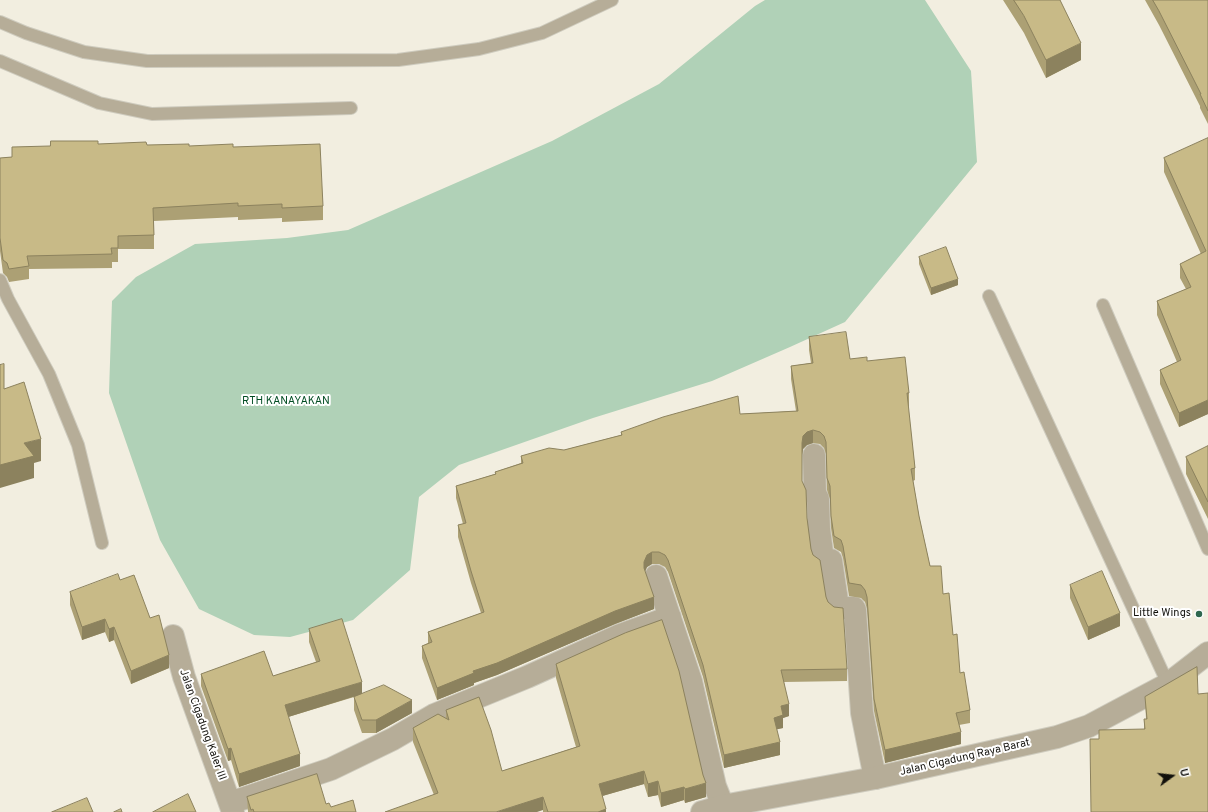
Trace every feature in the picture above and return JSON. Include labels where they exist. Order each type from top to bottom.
[{"type":"street","points":[[814,455],[815,493],[818,499],[819,530],[823,560],[830,560],[838,607],[854,608],[855,610],[862,713],[875,778]]},
{"type":"street","points":[[656,576],[692,680],[715,786],[723,806]]},
{"type":"street","points":[[232,808],[331,769],[393,739],[434,715],[526,677],[620,635],[670,617]]},
{"type":"street","name":"Jalan Cigadung Kaler III","points":[[173,636],[184,677],[232,808]]},
{"type":"street","name":"Jalan Cigadung Raya Barat","points":[[702,812],[723,806],[875,778],[1056,737],[1089,726],[1168,684],[1208,653]]},
{"type":"lane","points":[[0,22],[26,33],[84,52],[147,61],[398,60],[479,49],[542,33],[612,0]]},
{"type":"lane","points":[[0,61],[99,103],[152,114],[351,108]]},
{"type":"lane","points":[[0,280],[8,299],[49,374],[78,445],[102,543]]},
{"type":"lane","points":[[989,296],[1168,684]]},
{"type":"lane","points":[[1103,305],[1208,549]]},
{"type":"green space","name":"RTH KANAYAKAN","points":[[765,0],[925,0],[971,71],[977,162],[845,322],[712,381],[593,418],[459,465],[419,497],[410,570],[353,620],[290,637],[254,635],[199,609],[160,540],[109,393],[112,301],[136,277],[195,244],[287,238],[348,230],[552,141],[659,84],[755,6]]},
{"type":"building","points":[[1014,0],[1060,0],[1081,43],[1046,60],[1024,16]]},
{"type":"building","points":[[1153,0],[1208,0],[1208,111],[1201,94]]},
{"type":"building","points":[[1208,138],[1208,400],[1179,413],[1160,370],[1181,360],[1157,301],[1191,287],[1180,264],[1206,251],[1164,158]]},
{"type":"building","points":[[51,141],[98,141],[98,144],[146,142],[147,145],[189,144],[189,146],[233,144],[233,147],[320,144],[323,206],[282,208],[282,204],[238,206],[238,203],[153,208],[154,235],[118,236],[118,248],[111,248],[112,254],[27,256],[29,266],[9,269],[7,263],[3,260],[0,238],[0,158],[12,157],[12,147],[50,146]]},
{"type":"building","points":[[946,247],[958,279],[931,288],[919,257]]},
{"type":"building","points":[[846,332],[850,359],[867,357],[867,361],[905,357],[909,393],[907,393],[915,468],[911,469],[919,516],[930,566],[941,566],[943,594],[949,593],[953,635],[957,634],[960,673],[964,672],[970,710],[956,713],[961,732],[885,750],[874,699],[867,597],[865,590],[861,585],[849,583],[843,546],[841,540],[834,536],[831,516],[830,486],[827,478],[826,442],[824,436],[820,432],[813,430],[807,432],[803,436],[802,443],[802,481],[806,490],[807,518],[811,549],[813,555],[820,560],[828,602],[834,607],[843,608],[847,669],[781,670],[789,704],[781,706],[783,715],[774,718],[780,742],[724,755],[703,665],[668,560],[665,555],[659,552],[652,552],[647,555],[644,562],[644,568],[654,597],[615,611],[497,663],[473,671],[474,673],[437,688],[422,646],[432,642],[428,632],[484,612],[458,525],[466,523],[456,486],[496,474],[495,472],[523,463],[521,456],[549,448],[564,450],[622,435],[621,432],[663,417],[738,396],[740,414],[798,411],[791,366],[813,363],[809,337]]},
{"type":"building","points":[[4,364],[4,389],[24,382],[41,439],[24,443],[34,456],[0,465],[0,365]]},
{"type":"building","points":[[1208,446],[1208,502],[1186,457]]},
{"type":"building","points":[[1102,571],[1120,613],[1088,627],[1070,585]]},
{"type":"building","points":[[118,574],[120,580],[134,575],[150,618],[159,615],[169,655],[131,671],[114,627],[109,629],[105,619],[82,627],[70,592]]},
{"type":"building","points":[[342,619],[362,682],[285,705],[300,754],[239,774],[231,748],[228,749],[201,674],[264,651],[273,676],[320,661],[309,629]]},
{"type":"building","points":[[662,620],[679,671],[706,783],[685,789],[684,787],[661,793],[658,781],[648,784],[644,771],[599,784],[606,809],[598,812],[548,812],[543,797],[496,812],[385,812],[438,793],[413,728],[438,714],[449,720],[446,710],[479,697],[491,730],[502,771],[580,746],[556,664],[625,633]]},
{"type":"building","points":[[1197,667],[1198,694],[1208,693],[1208,812],[1091,812],[1090,739],[1099,739],[1099,730],[1145,729],[1144,719],[1147,719],[1145,697]]},
{"type":"building","points":[[384,685],[412,700],[376,720],[362,720],[354,697]]},
{"type":"building","points":[[317,774],[326,804],[329,803],[331,807],[353,800],[356,812],[254,812],[253,809],[251,810],[247,797]]},
{"type":"building","points":[[188,794],[196,812],[153,812]]},
{"type":"building","points":[[87,798],[93,812],[52,812]]},
{"type":"building","points":[[121,809],[122,812],[114,812]]},
{"type":"place","name":"Little Wings","points":[[1199,614]]}]
